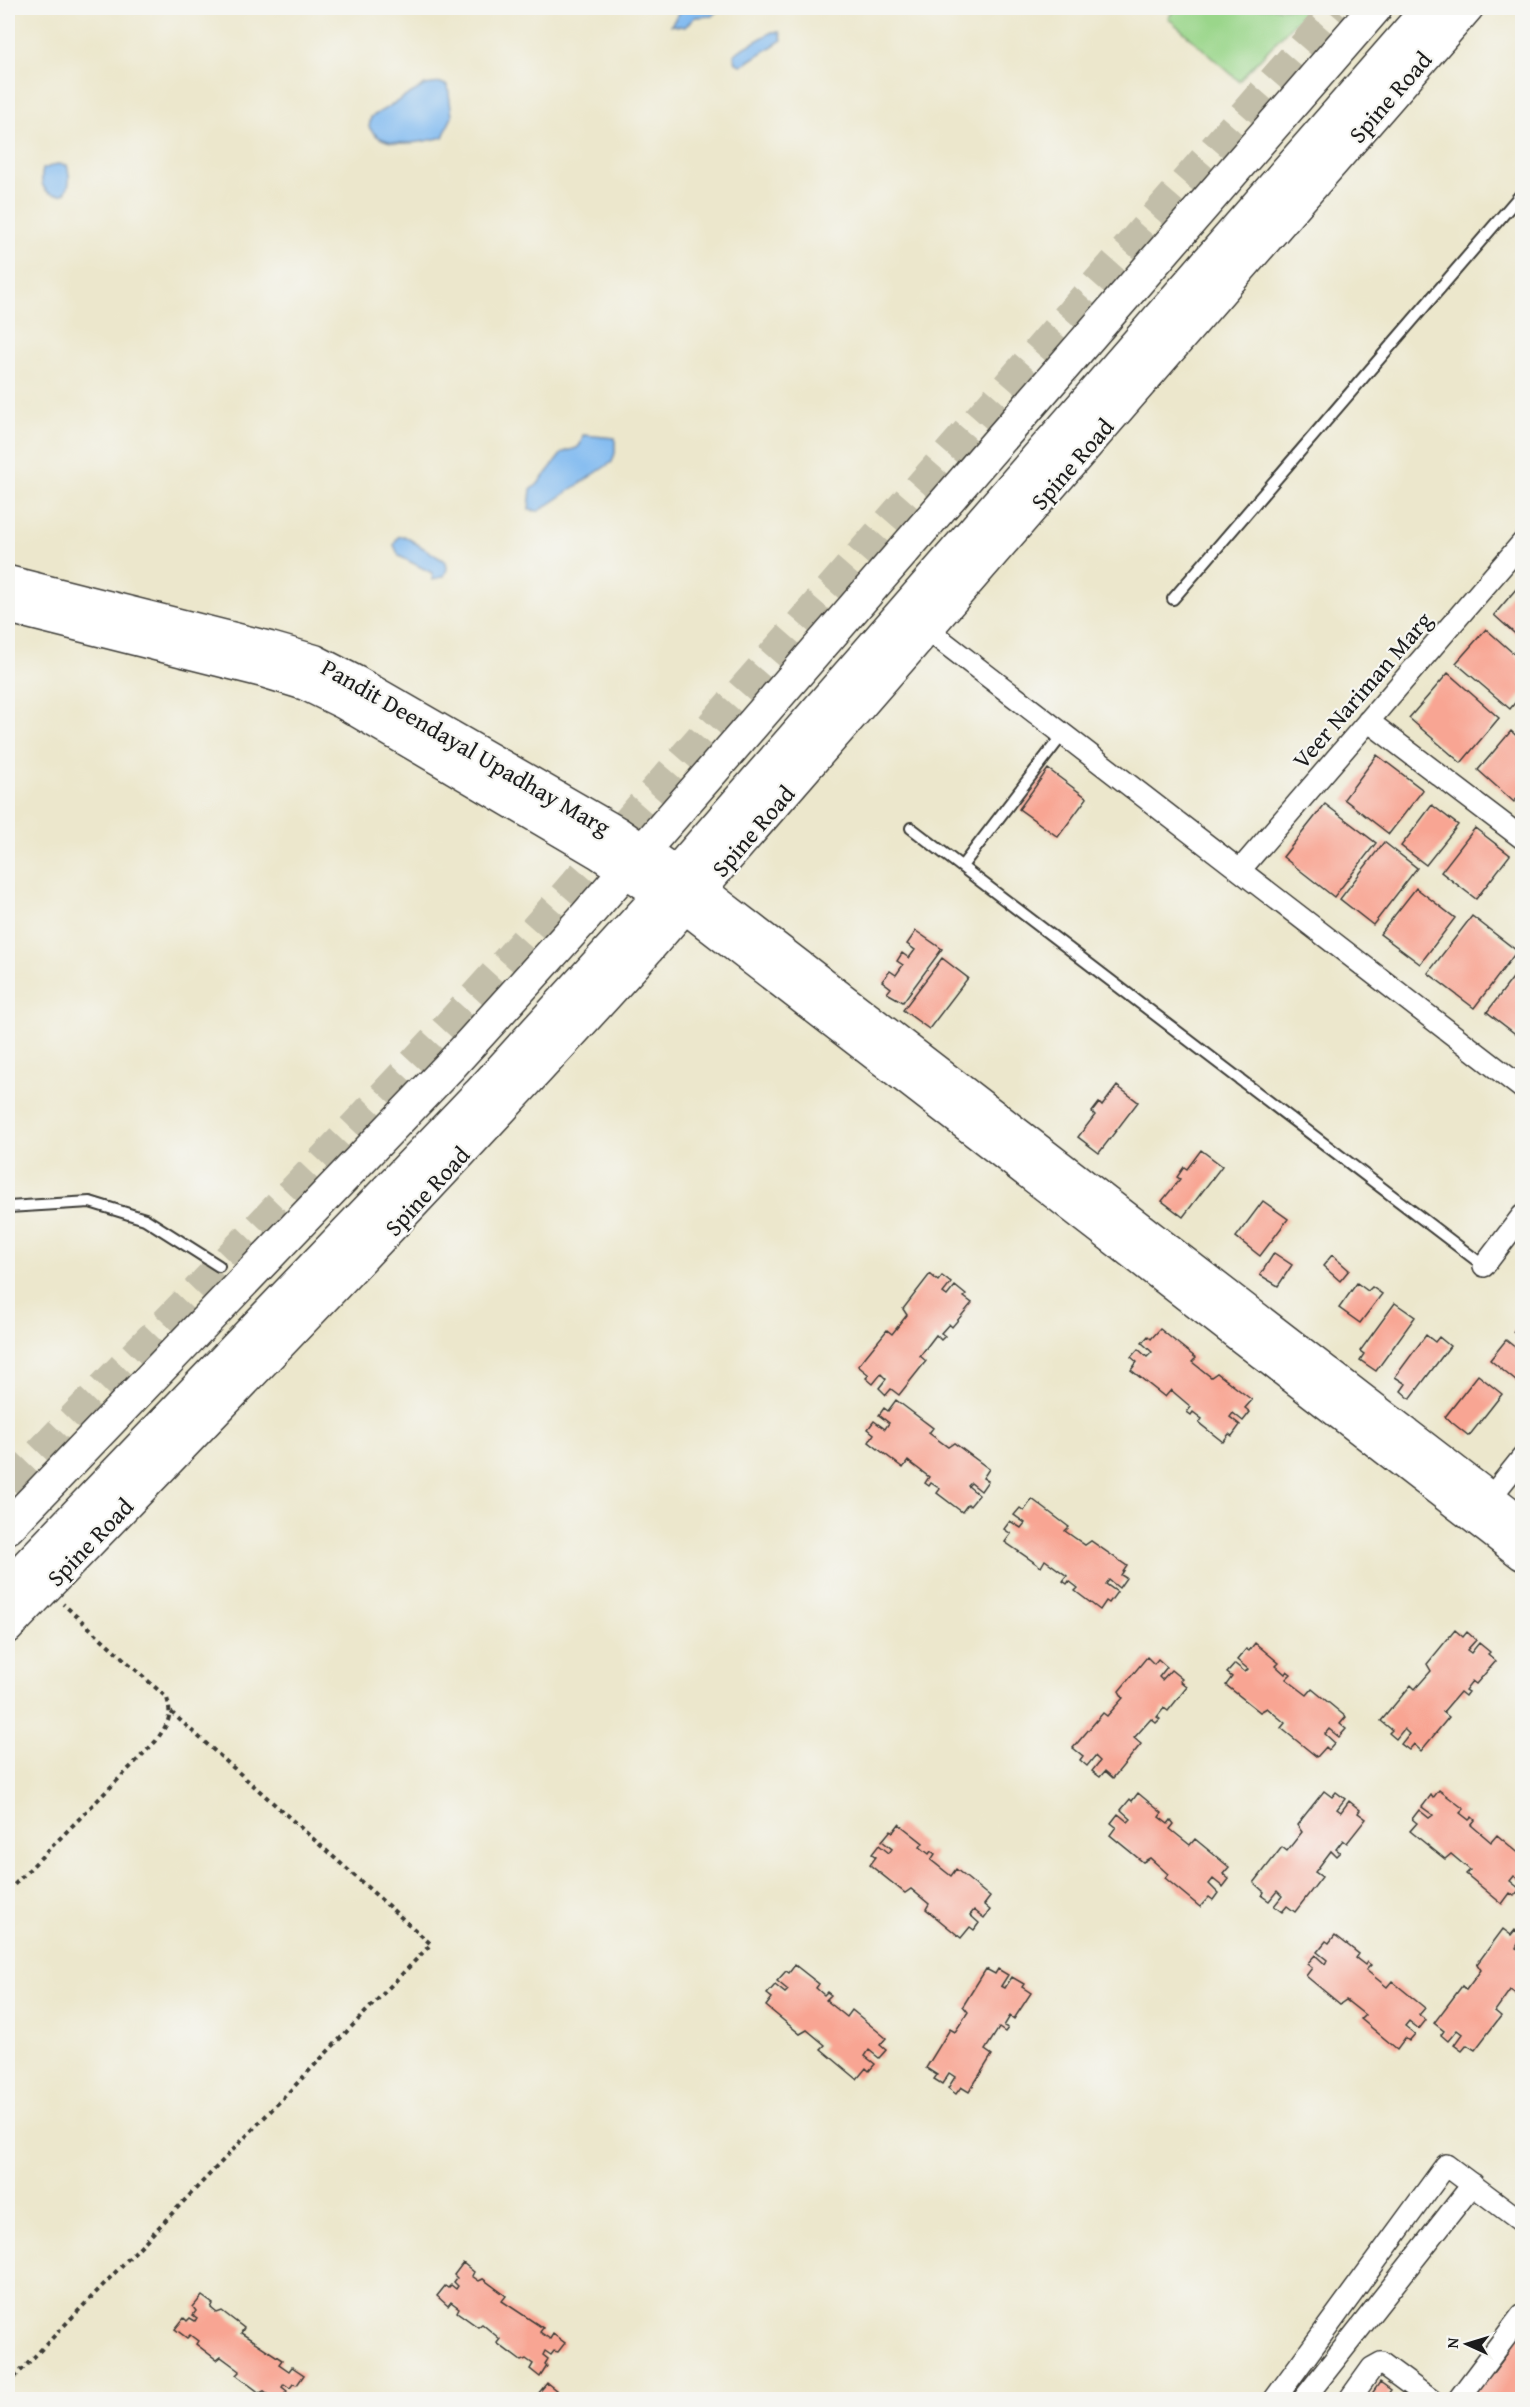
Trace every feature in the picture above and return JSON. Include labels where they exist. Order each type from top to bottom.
[{"type":"main road","points":[[8,1527],[434,1083],[634,861],[1375,8]]},
{"type":"main road","name":"Spine Road","points":[[8,1628],[500,1114],[681,891],[1429,8]]},
{"type":"main road","name":"Spine Road","points":[[8,1586],[438,1137],[681,891],[928,630],[1468,8]]},
{"type":"main road","name":"Pandit Deendayal Upadhay Marg","points":[[8,581],[270,646],[315,660],[356,681],[618,832],[634,861]]},
{"type":"main road","name":"Pandit Deendayal Upadhay Marg","points":[[8,608],[263,672],[305,685],[634,861],[681,891],[1482,1508]]},
{"type":"main road","points":[[1482,1508],[1522,1522]]},
{"type":"main road","points":[[1482,1508],[1522,1555]]},
{"type":"street","name":"Veer Nariman Marg","points":[[1240,870],[1522,543]]},
{"type":"street","points":[[928,630],[1522,1088]]},
{"type":"street","points":[[1368,721],[1522,837]]},
{"type":"street","points":[[1484,1266],[1522,1216]]},
{"type":"street","points":[[1482,1508],[1522,1458]]},
{"type":"street","points":[[1274,2400],[1446,2165],[1522,2222]]},
{"type":"street","points":[[1303,2400],[1473,2184]]},
{"type":"street","points":[[1458,2400],[1522,2315]]},
{"type":"street","points":[[1349,2400],[1372,2368],[1381,2363],[1431,2400]]},
{"type":"lane","points":[[1173,599],[1522,193]]},
{"type":"lane","points":[[962,866],[1063,734]]},
{"type":"lane","points":[[911,828],[1484,1266]]},
{"type":"lane","points":[[8,1207],[90,1202],[145,1219],[219,1266]]},
{"type":"path","points":[[8,2385],[431,1944],[171,1712],[167,1698],[46,1588]]},
{"type":"path","points":[[8,1891],[156,1742],[171,1712]]},
{"type":"green space","points":[[1176,8],[1308,8],[1239,81],[1168,18]]},
{"type":"water","points":[[688,8],[721,8],[712,16],[695,17],[685,27],[671,25],[680,12]]},
{"type":"water","points":[[772,32],[780,32],[782,40],[746,63],[741,65],[736,63],[734,55]]},
{"type":"water","points":[[441,83],[448,86],[452,116],[443,137],[414,143],[393,142],[375,135],[369,127],[371,117],[425,85]]},
{"type":"water","points":[[57,164],[67,165],[68,169],[69,184],[64,194],[52,194],[43,185],[43,169]]},
{"type":"water","points":[[583,435],[615,438],[615,453],[612,462],[539,511],[529,510],[531,489],[537,485],[562,453],[580,445]]},
{"type":"water","points":[[404,536],[446,562],[447,569],[444,576],[433,580],[432,573],[399,556],[394,545],[398,537]]},
{"type":"building","points":[[1522,582],[1522,640],[1494,615]]},
{"type":"building","points":[[1486,629],[1522,661],[1522,694],[1510,709],[1456,663]]},
{"type":"building","points":[[1448,673],[1499,718],[1461,763],[1409,718]]},
{"type":"building","points":[[1511,731],[1522,741],[1522,792],[1514,802],[1478,770]]},
{"type":"building","points":[[1377,755],[1423,790],[1389,834],[1344,799]]},
{"type":"building","points":[[1048,769],[1087,798],[1058,837],[1019,809]]},
{"type":"building","points":[[1325,804],[1376,843],[1334,897],[1283,857]]},
{"type":"building","points":[[1432,805],[1458,825],[1426,865],[1401,846]]},
{"type":"building","points":[[1475,828],[1510,855],[1476,899],[1441,872]]},
{"type":"building","points":[[1384,842],[1417,868],[1373,925],[1340,899]]},
{"type":"building","points":[[1416,888],[1455,918],[1420,964],[1380,934]]},
{"type":"building","points":[[1472,916],[1517,951],[1474,1008],[1428,973]]},
{"type":"building","points":[[916,931],[942,949],[903,1002],[887,993],[891,988],[882,981],[890,971],[896,975],[903,965],[897,961],[902,953],[909,958],[915,950],[907,944]]},
{"type":"building","points":[[942,958],[968,978],[929,1029],[903,1010]]},
{"type":"building","points":[[1522,966],[1522,1039],[1487,1012]]},
{"type":"building","points":[[1117,1086],[1138,1102],[1099,1153],[1078,1137],[1095,1115],[1092,1112],[1099,1103],[1102,1106]]},
{"type":"building","points":[[1201,1150],[1222,1166],[1183,1217],[1162,1201],[1180,1179],[1177,1177],[1184,1167],[1187,1169]]},
{"type":"building","points":[[1263,1201],[1288,1219],[1260,1256],[1236,1237]]},
{"type":"building","points":[[1274,1253],[1292,1265],[1278,1286],[1260,1275]]},
{"type":"building","points":[[1332,1255],[1349,1270],[1340,1281],[1323,1266]]},
{"type":"building","points":[[930,1274],[938,1281],[942,1276],[951,1283],[943,1293],[947,1296],[955,1286],[972,1303],[952,1327],[949,1324],[941,1333],[945,1336],[941,1340],[936,1335],[920,1356],[926,1361],[899,1395],[891,1389],[886,1395],[879,1388],[886,1379],[881,1374],[873,1384],[866,1378],[869,1375],[858,1366],[887,1330],[892,1334],[907,1315],[903,1309]]},
{"type":"building","points":[[1357,1283],[1368,1291],[1372,1287],[1382,1294],[1360,1323],[1339,1308]]},
{"type":"building","points":[[1395,1303],[1415,1317],[1376,1371],[1360,1360],[1364,1354],[1360,1351]]},
{"type":"building","points":[[1522,1320],[1522,1340],[1513,1332]]},
{"type":"building","points":[[1160,1329],[1196,1358],[1192,1362],[1211,1377],[1217,1373],[1252,1400],[1245,1408],[1250,1412],[1243,1421],[1233,1413],[1230,1417],[1240,1425],[1232,1436],[1229,1434],[1223,1442],[1199,1423],[1202,1419],[1193,1412],[1191,1415],[1187,1412],[1191,1407],[1171,1390],[1165,1397],[1131,1370],[1137,1362],[1131,1357],[1138,1349],[1147,1357],[1152,1352],[1142,1343],[1148,1336],[1151,1339]]},
{"type":"building","points":[[1426,1335],[1435,1342],[1439,1337],[1450,1346],[1410,1399],[1401,1391],[1406,1384],[1395,1377]]},
{"type":"building","points":[[1506,1340],[1522,1353],[1522,1386],[1490,1360]]},
{"type":"building","points":[[1478,1375],[1502,1394],[1469,1436],[1445,1417]]},
{"type":"building","points":[[896,1400],[933,1428],[929,1433],[948,1447],[954,1443],[989,1469],[983,1478],[988,1481],[981,1491],[971,1483],[968,1486],[979,1495],[962,1512],[937,1493],[940,1489],[931,1483],[929,1486],[925,1483],[929,1477],[908,1461],[903,1468],[869,1442],[874,1434],[868,1429],[874,1421],[885,1429],[889,1423],[879,1415],[884,1408],[888,1411]]},
{"type":"building","points":[[1032,1499],[1069,1527],[1065,1531],[1085,1545],[1091,1541],[1127,1566],[1121,1575],[1126,1578],[1119,1588],[1109,1580],[1106,1584],[1117,1592],[1109,1603],[1106,1601],[1100,1610],[1075,1591],[1078,1588],[1069,1581],[1067,1584],[1063,1581],[1067,1576],[1045,1560],[1041,1567],[1005,1542],[1011,1534],[1004,1529],[1010,1521],[1021,1528],[1025,1523],[1014,1515],[1020,1508],[1024,1511]]},
{"type":"building","points":[[1455,1630],[1463,1637],[1467,1632],[1476,1640],[1467,1650],[1471,1653],[1479,1643],[1490,1652],[1488,1654],[1496,1661],[1476,1684],[1472,1681],[1465,1690],[1468,1692],[1465,1696],[1460,1692],[1443,1712],[1449,1717],[1421,1751],[1414,1744],[1409,1750],[1401,1744],[1409,1734],[1404,1729],[1396,1739],[1389,1733],[1392,1730],[1381,1721],[1411,1685],[1415,1689],[1431,1671],[1427,1664]]},
{"type":"building","points":[[1255,1643],[1279,1663],[1276,1666],[1285,1674],[1287,1671],[1291,1674],[1286,1679],[1307,1695],[1312,1689],[1346,1717],[1340,1724],[1346,1729],[1339,1737],[1329,1729],[1325,1734],[1335,1743],[1329,1750],[1326,1747],[1317,1757],[1281,1728],[1285,1723],[1267,1708],[1260,1712],[1226,1685],[1232,1677],[1227,1673],[1235,1664],[1245,1672],[1248,1669],[1237,1660],[1246,1649],[1249,1651]]},
{"type":"building","points":[[1147,1657],[1154,1664],[1158,1659],[1167,1667],[1159,1677],[1162,1680],[1171,1670],[1182,1679],[1180,1681],[1187,1687],[1168,1711],[1164,1708],[1157,1717],[1160,1719],[1156,1723],[1151,1719],[1134,1738],[1141,1744],[1113,1778],[1105,1771],[1100,1777],[1092,1771],[1100,1761],[1095,1756],[1087,1766],[1080,1760],[1083,1756],[1073,1748],[1103,1713],[1107,1716],[1123,1698],[1119,1691]]},
{"type":"building","points":[[1439,1790],[1464,1809],[1460,1813],[1469,1820],[1472,1817],[1475,1820],[1471,1825],[1491,1842],[1497,1835],[1522,1856],[1522,1882],[1514,1876],[1510,1881],[1520,1889],[1514,1896],[1510,1893],[1502,1904],[1466,1874],[1470,1870],[1451,1854],[1445,1859],[1410,1831],[1417,1823],[1412,1819],[1419,1810],[1429,1818],[1433,1815],[1422,1807],[1431,1795],[1433,1798]]},
{"type":"building","points":[[1324,1791],[1332,1797],[1336,1792],[1345,1799],[1337,1809],[1341,1812],[1349,1801],[1360,1810],[1358,1813],[1366,1819],[1347,1843],[1343,1840],[1336,1849],[1340,1852],[1336,1856],[1331,1851],[1315,1872],[1322,1877],[1295,1912],[1287,1906],[1282,1912],[1274,1906],[1282,1896],[1277,1891],[1269,1901],[1262,1896],[1264,1892],[1254,1883],[1282,1847],[1287,1851],[1302,1832],[1297,1825]]},
{"type":"building","points":[[1138,1793],[1162,1813],[1159,1817],[1168,1824],[1171,1820],[1174,1824],[1170,1829],[1190,1845],[1195,1839],[1229,1867],[1223,1874],[1229,1879],[1223,1887],[1213,1879],[1209,1884],[1218,1893],[1213,1900],[1209,1897],[1200,1907],[1165,1878],[1168,1874],[1150,1858],[1143,1862],[1110,1835],[1116,1827],[1111,1823],[1118,1814],[1128,1822],[1131,1819],[1121,1810]]},
{"type":"building","points":[[899,1824],[923,1843],[920,1847],[929,1854],[931,1851],[935,1854],[931,1860],[951,1876],[956,1869],[990,1897],[984,1905],[990,1910],[984,1918],[974,1910],[970,1915],[979,1923],[974,1930],[970,1927],[961,1938],[926,1909],[929,1904],[911,1889],[905,1893],[870,1865],[876,1857],[872,1854],[879,1845],[889,1853],[892,1849],[882,1841]]},
{"type":"building","points":[[1503,1929],[1511,1935],[1515,1930],[1522,1936],[1516,1948],[1520,1950],[1522,1947],[1522,1979],[1516,1988],[1519,1990],[1516,1994],[1510,1990],[1495,2011],[1501,2016],[1475,2050],[1467,2045],[1462,2051],[1454,2045],[1462,2034],[1457,2030],[1448,2041],[1441,2035],[1444,2031],[1434,2023],[1462,1986],[1466,1990],[1481,1970],[1477,1964]]},
{"type":"building","points":[[1335,1935],[1359,1954],[1356,1958],[1365,1965],[1367,1962],[1371,1965],[1366,1970],[1387,1987],[1392,1981],[1425,2008],[1419,2015],[1426,2020],[1419,2029],[1409,2021],[1405,2026],[1415,2034],[1409,2041],[1405,2038],[1397,2049],[1361,2019],[1365,2015],[1346,2000],[1340,2004],[1306,1976],[1312,1968],[1307,1964],[1315,1955],[1325,1964],[1327,1960],[1317,1952],[1326,1941],[1329,1943]]},
{"type":"building","points":[[795,1965],[819,1984],[816,1988],[824,1995],[827,1992],[831,1995],[826,2000],[847,2017],[852,2010],[886,2038],[880,2045],[886,2050],[879,2058],[869,2050],[865,2056],[875,2064],[869,2071],[866,2068],[857,2079],[821,2049],[825,2045],[807,2030],[800,2034],[766,2006],[772,1998],[767,1994],[775,1985],[785,1993],[788,1990],[777,1981],[786,1971],[789,1973]]},
{"type":"building","points":[[986,1969],[995,1974],[998,1969],[1008,1975],[1001,1986],[1005,1988],[1012,1977],[1024,1984],[1022,1987],[1031,1993],[1014,2019],[1010,2016],[1004,2026],[1008,2028],[1005,2032],[999,2028],[985,2050],[992,2055],[969,2092],[961,2087],[956,2094],[948,2088],[955,2077],[949,2073],[942,2084],[934,2079],[937,2075],[926,2068],[950,2029],[955,2032],[968,2012],[963,2006]]},
{"type":"building","points":[[463,2263],[474,2272],[472,2276],[479,2281],[483,2279],[506,2296],[502,2301],[543,2328],[540,2332],[550,2339],[553,2334],[565,2343],[558,2352],[554,2351],[551,2355],[545,2351],[543,2355],[548,2359],[545,2364],[547,2366],[540,2377],[530,2369],[533,2364],[526,2359],[521,2361],[497,2343],[500,2339],[482,2324],[478,2327],[457,2312],[459,2308],[451,2302],[448,2306],[437,2296],[445,2286],[448,2288],[451,2285],[456,2289],[458,2286],[454,2282],[457,2278],[454,2275]]},
{"type":"building","points":[[202,2296],[213,2304],[211,2308],[217,2313],[222,2311],[244,2328],[241,2333],[282,2360],[279,2364],[289,2371],[292,2367],[304,2375],[297,2385],[293,2384],[290,2388],[284,2384],[282,2387],[287,2391],[283,2396],[288,2400],[270,2400],[272,2397],[264,2391],[260,2393],[236,2375],[240,2371],[221,2357],[217,2360],[196,2344],[198,2341],[190,2335],[187,2338],[175,2329],[184,2318],[187,2321],[190,2318],[195,2321],[197,2318],[193,2315],[196,2311],[193,2307]]},
{"type":"building","points":[[1522,2330],[1522,2385],[1516,2400],[1472,2400],[1471,2394],[1489,2370],[1493,2373],[1507,2354],[1504,2350]]},
{"type":"building","points":[[1380,2382],[1391,2390],[1388,2394],[1392,2396],[1389,2400],[1374,2400],[1375,2398],[1371,2395]]},
{"type":"building","points":[[547,2383],[557,2391],[556,2400],[540,2400],[541,2398],[537,2395]]},
{"type":"tunnel","points":[[8,1485],[318,1164],[471,1000],[1336,8]]}]
